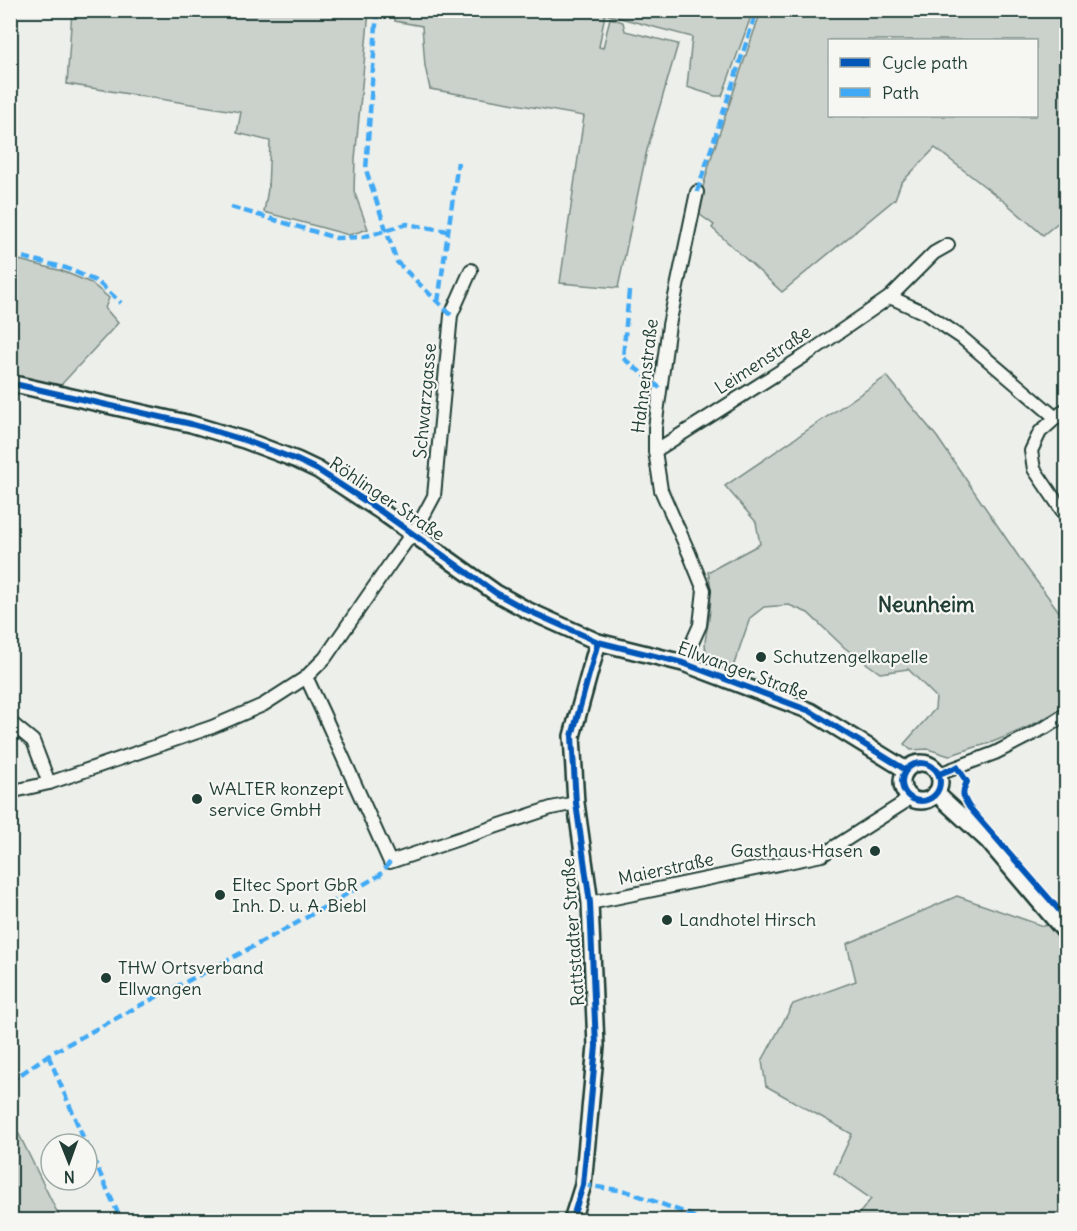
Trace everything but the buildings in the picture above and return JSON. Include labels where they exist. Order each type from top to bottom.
[{"type":"street","name":"Hahnenstraße","points":[[683,663],[700,625],[704,590],[661,490],[655,451],[656,418],[669,324],[697,192]]},
{"type":"street","name":"Leimenstraße","points":[[655,451],[806,355],[890,297],[934,253],[948,245]]},
{"type":"street","name":"Schwarzgasse","points":[[10,792],[49,783],[212,727],[263,705],[305,678],[326,658],[419,524],[434,496],[451,315],[471,270]]},
{"type":"street","points":[[890,297],[925,313],[961,337],[1056,418]]},
{"type":"street","name":"Röhlinger Straße","points":[[10,383],[191,424],[244,440],[297,460],[318,470],[382,512],[496,593],[527,610]]},
{"type":"street","points":[[1066,409],[1040,432],[1031,451],[1034,469],[1066,516]]},
{"type":"street","name":"Ellwanger Straße","points":[[527,610],[598,642],[683,663],[810,711],[906,770]]},
{"type":"street","name":"Rattstadter Straße","points":[[572,1221],[583,1185],[596,1046],[590,903],[576,803],[572,736],[598,642]]},
{"type":"street","points":[[305,678],[333,733],[390,862],[551,808],[576,803]]},
{"type":"street","points":[[939,774],[995,753],[1066,714]]},
{"type":"street","points":[[10,722],[33,741],[49,783]]},
{"type":"street","points":[[920,762],[928,764],[939,774],[939,788],[930,798],[923,801],[916,800],[904,790],[903,776],[912,765],[920,762]]},
{"type":"street","points":[[936,794],[988,841],[1066,933]]},
{"type":"street","name":"Maierstraße","points":[[590,903],[822,855],[902,804],[909,796]]},
{"type":"shaded area","points":[[394,10],[753,11],[722,96],[687,87],[692,37],[605,14],[599,47],[603,48],[610,18],[623,22],[625,31],[678,44],[647,150],[618,288],[560,283],[584,116],[430,89],[425,66],[422,26],[395,21]]},
{"type":"shaded area","points":[[72,11],[369,11],[354,191],[368,229],[349,235],[264,212],[268,189],[270,141],[237,133],[241,112],[67,84]]},
{"type":"shaded area","points":[[761,11],[1066,11],[1066,216],[1043,235],[935,148],[901,183],[895,199],[782,292],[712,228],[714,225],[696,212],[712,155]]},
{"type":"shaded area","points":[[11,258],[62,271],[91,283],[109,298],[105,308],[118,323],[60,386],[11,374]]},
{"type":"shaded area","points":[[887,376],[937,437],[1023,563],[1066,621],[1066,705],[1010,735],[949,756],[928,749],[911,750],[904,744],[935,709],[936,697],[908,669],[880,673],[845,648],[808,613],[789,605],[764,607],[750,618],[733,667],[708,657],[705,648],[711,601],[708,572],[760,544],[756,522],[725,486]]},
{"type":"shaded area","points":[[957,896],[1043,926],[1048,925],[1066,947],[1066,1220],[854,1220],[871,1199],[834,1173],[852,1134],[766,1086],[762,1061],[793,1004],[856,981],[847,944]]},
{"type":"shaded area","points":[[11,1118],[39,1175],[39,1192],[47,1192],[61,1220],[11,1220]]},
{"type":"marked path","points":[[377,10],[366,170],[397,262],[451,315]]},
{"type":"marked path","points":[[697,192],[757,10]]},
{"type":"marked path","points":[[438,302],[458,162]]},
{"type":"marked path","points":[[231,207],[336,238],[363,237],[407,224],[448,231]]},
{"type":"marked path","points":[[10,254],[66,268],[98,282],[121,303]]},
{"type":"marked path","points":[[629,291],[623,358],[660,388]]},
{"type":"marked path","points":[[10,1082],[48,1055],[295,924],[380,875],[390,862]]},
{"type":"marked path","points":[[48,1055],[81,1132]]},
{"type":"marked path","points":[[99,1171],[121,1220]]},
{"type":"marked path","points":[[583,1185],[626,1191],[700,1220]]},
{"type":"cycle path","points":[[10,383],[191,424],[244,440],[297,460],[318,470],[382,512],[496,593],[527,610],[598,642],[683,663],[810,711],[906,770]]},
{"type":"cycle path","points":[[572,1220],[583,1185],[596,1046],[590,903],[576,803],[572,736],[598,642]]},
{"type":"cycle path","points":[[921,763],[934,769],[940,782],[934,795],[921,801],[908,795],[902,782],[908,769],[921,763]]},
{"type":"cycle path","points":[[939,774],[957,767],[967,782],[963,795],[969,807],[1066,918]]},
{"type":"place","name":"Schutzengelkapelle","points":[[761,657]]},
{"type":"place","name":"WALTER konzept service GmbH","points":[[197,799]]},
{"type":"place","name":"Gasthaus Hasen","points":[[875,851]]},
{"type":"place","name":"Eltec Sport GbR Inh. D. u. A. Biebl","points":[[220,895]]},
{"type":"place","name":"Landhotel Hirsch","points":[[667,920]]},
{"type":"place","name":"THW Ortsverband Ellwangen","points":[[106,978]]},
{"type":"district","name":"Neunheim","points":[[926,605]]}]
